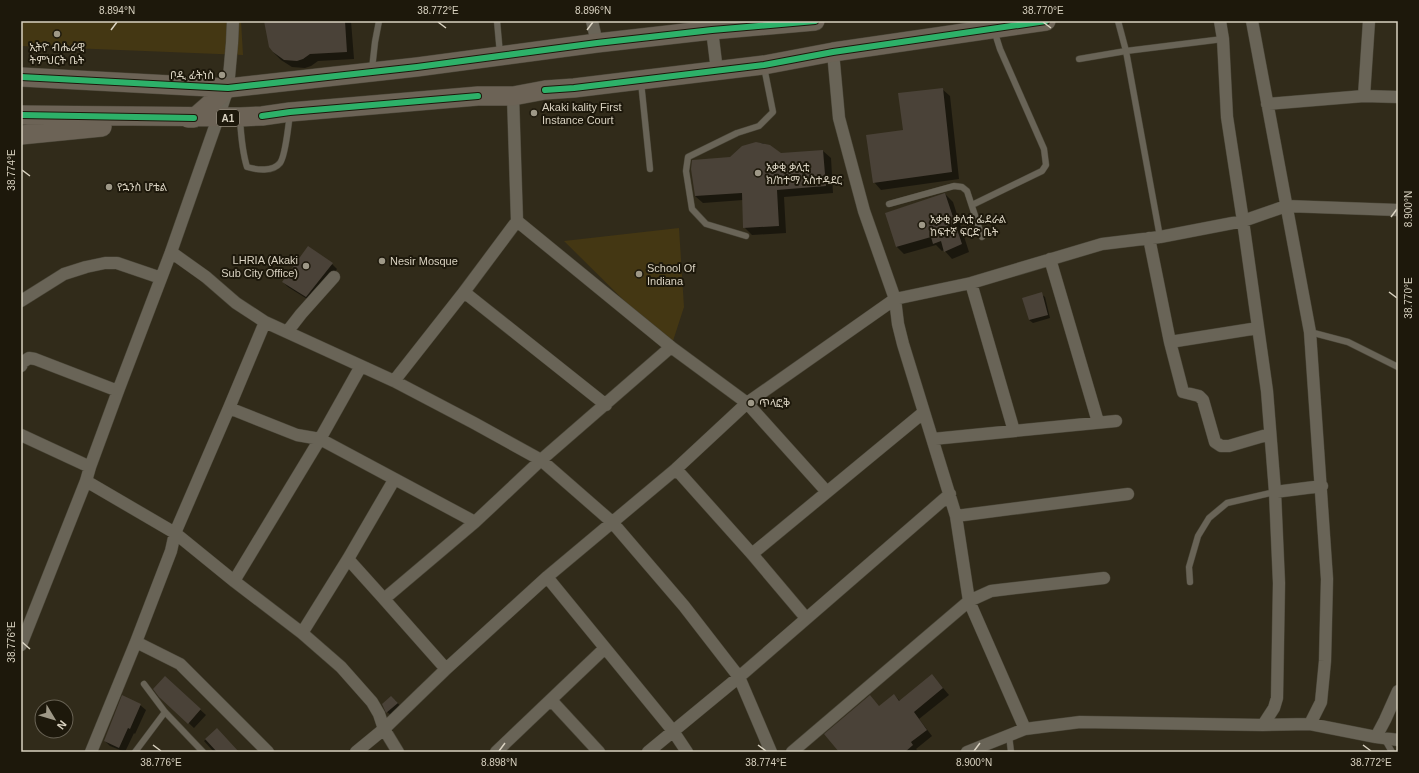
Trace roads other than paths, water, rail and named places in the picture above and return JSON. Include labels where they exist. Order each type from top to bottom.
[{"type":"main road","points":[[21,77],[228,88],[500,56],[713,25],[815,21]]},
{"type":"main road","name":"A1","points":[[21,115],[218,118],[262,116],[290,112],[478,96],[513,96],[545,90],[574,88],[764,65],[833,52],[1046,21]]},
{"type":"main road","points":[[21,135],[194,118],[228,88]]},
{"type":"street","points":[[21,645],[86,481],[118,391],[171,252],[218,118],[228,88],[233,21]]},
{"type":"street","points":[[592,21],[597,43]]},
{"type":"street","points":[[1220,21],[1223,39],[1227,117],[1267,391],[1276,492],[1279,583],[1277,698],[1274,708],[1263,725]]},
{"type":"street","points":[[1252,21],[1310,332],[1322,486],[1327,579],[1325,661],[1320,702],[1310,724]]},
{"type":"street","points":[[1364,96],[1369,21]]},
{"type":"street","points":[[713,25],[717,71]]},
{"type":"street","points":[[833,52],[839,118],[864,211],[895,299],[898,324],[956,516],[969,601],[1025,729]]},
{"type":"street","points":[[394,381],[464,292],[517,221],[513,96]]},
{"type":"street","points":[[1267,104],[1364,96],[1398,97]]},
{"type":"street","points":[[356,752],[384,729],[446,669],[547,578],[676,469],[747,403],[895,299],[971,282],[1102,244],[1154,238],[1243,221],[1286,206],[1398,210]]},
{"type":"street","points":[[517,221],[671,347],[747,403],[827,492]]},
{"type":"street","points":[[1154,238],[1170,342],[1183,392],[1199,396],[1203,400],[1215,442],[1220,446],[1229,446],[1270,434]]},
{"type":"street","points":[[171,252],[206,277],[236,303],[265,322],[394,381],[541,460],[612,522],[684,606],[739,677],[772,752]]},
{"type":"street","points":[[1050,258],[1098,422]]},
{"type":"street","points":[[21,301],[64,274],[86,267],[117,263],[161,278]]},
{"type":"street","points":[[287,332],[334,277]]},
{"type":"street","points":[[971,282],[1014,431]]},
{"type":"street","points":[[464,292],[606,405]]},
{"type":"street","points":[[91,752],[171,551],[175,533],[230,408],[265,322]]},
{"type":"street","points":[[1170,342],[1258,328]]},
{"type":"street","points":[[384,599],[475,522],[541,460],[671,347]]},
{"type":"street","points":[[21,366],[23,362],[29,358],[35,359],[118,391]]},
{"type":"street","points":[[234,581],[320,439],[361,366]]},
{"type":"street","points":[[230,408],[297,434],[320,439],[394,480],[475,522]]},
{"type":"street","points":[[752,554],[924,412]]},
{"type":"street","points":[[933,439],[1116,420]]},
{"type":"street","points":[[21,435],[90,467]]},
{"type":"street","points":[[676,469],[752,554],[806,618]]},
{"type":"street","points":[[302,633],[348,559],[394,480]]},
{"type":"street","points":[[86,481],[175,533],[234,581],[302,633],[341,667],[372,702],[379,714],[384,729],[398,752]]},
{"type":"street","points":[[1276,492],[1322,486]]},
{"type":"street","points":[[648,752],[739,677],[950,494]]},
{"type":"street","points":[[956,516],[1128,494]]},
{"type":"street","points":[[348,559],[446,669]]},
{"type":"street","points":[[547,578],[673,731],[687,752]]},
{"type":"street","points":[[792,752],[969,601],[991,591],[1104,578]]},
{"type":"street","points":[[136,642],[180,664],[268,752]]},
{"type":"street","points":[[496,752],[605,648]]},
{"type":"street","points":[[1380,738],[1398,691]]},
{"type":"street","points":[[551,700],[599,752]]},
{"type":"street","points":[[967,752],[1025,729],[1080,722],[1263,725],[1310,724],[1380,738],[1398,740]]},
{"type":"lane","points":[[372,72],[374,42],[379,21]]},
{"type":"lane","points":[[497,21],[500,56]]},
{"type":"lane","points":[[1118,21],[1126,51],[1154,238]]},
{"type":"lane","points":[[972,205],[1042,171],[1046,165],[1044,149],[1000,49],[994,28]]},
{"type":"lane","points":[[1079,59],[1126,51],[1223,39]]},
{"type":"lane","points":[[746,236],[706,224],[692,209],[686,172],[688,157],[737,133],[759,126],[773,112],[764,65]]},
{"type":"lane","points":[[641,80],[650,169]]},
{"type":"lane","points":[[240,117],[241,142],[247,167],[256,170],[270,169],[280,163],[284,153],[290,112]]},
{"type":"lane","points":[[889,204],[954,186],[962,187],[967,191],[982,237]]},
{"type":"lane","points":[[1310,332],[1348,342],[1398,368]]},
{"type":"lane","points":[[1190,582],[1189,567],[1198,536],[1209,518],[1227,503],[1276,492]]},
{"type":"lane","points":[[144,684],[166,712],[203,752]]},
{"type":"lane","points":[[134,752],[166,712]]},
{"type":"lane","points":[[1009,735],[1011,752]]},
{"type":"lane","points":[[1380,738],[1392,752]]},
{"type":"place","name":"ኢትዮ ብሔራዊ ትምህርት ቤት","points":[[57,34]]},
{"type":"place","name":"ቦዲ ፊትነስ","points":[[222,75]]},
{"type":"place","name":"Akaki kality First Instance Court","points":[[534,113]]},
{"type":"place","name":"አቃቂ ቃሊቲ ክ/ከተማ አስተዳደር","points":[[758,173]]},
{"type":"place","name":"የኋንስ ሆቴል","points":[[109,187]]},
{"type":"place","name":"አቃቂ ቃሊቲ ፌደራል ከፍተኛ ፍርድ ቤት","points":[[922,225]]},
{"type":"place","name":"Nesir Mosque","points":[[382,261]]},
{"type":"place","name":"LHRIA (Akaki Sub City Office)","points":[[306,266]]},
{"type":"place","name":"School Of Indiana","points":[[639,274]]},
{"type":"place","name":"ጥላፎቅ","points":[[751,403]]}]
